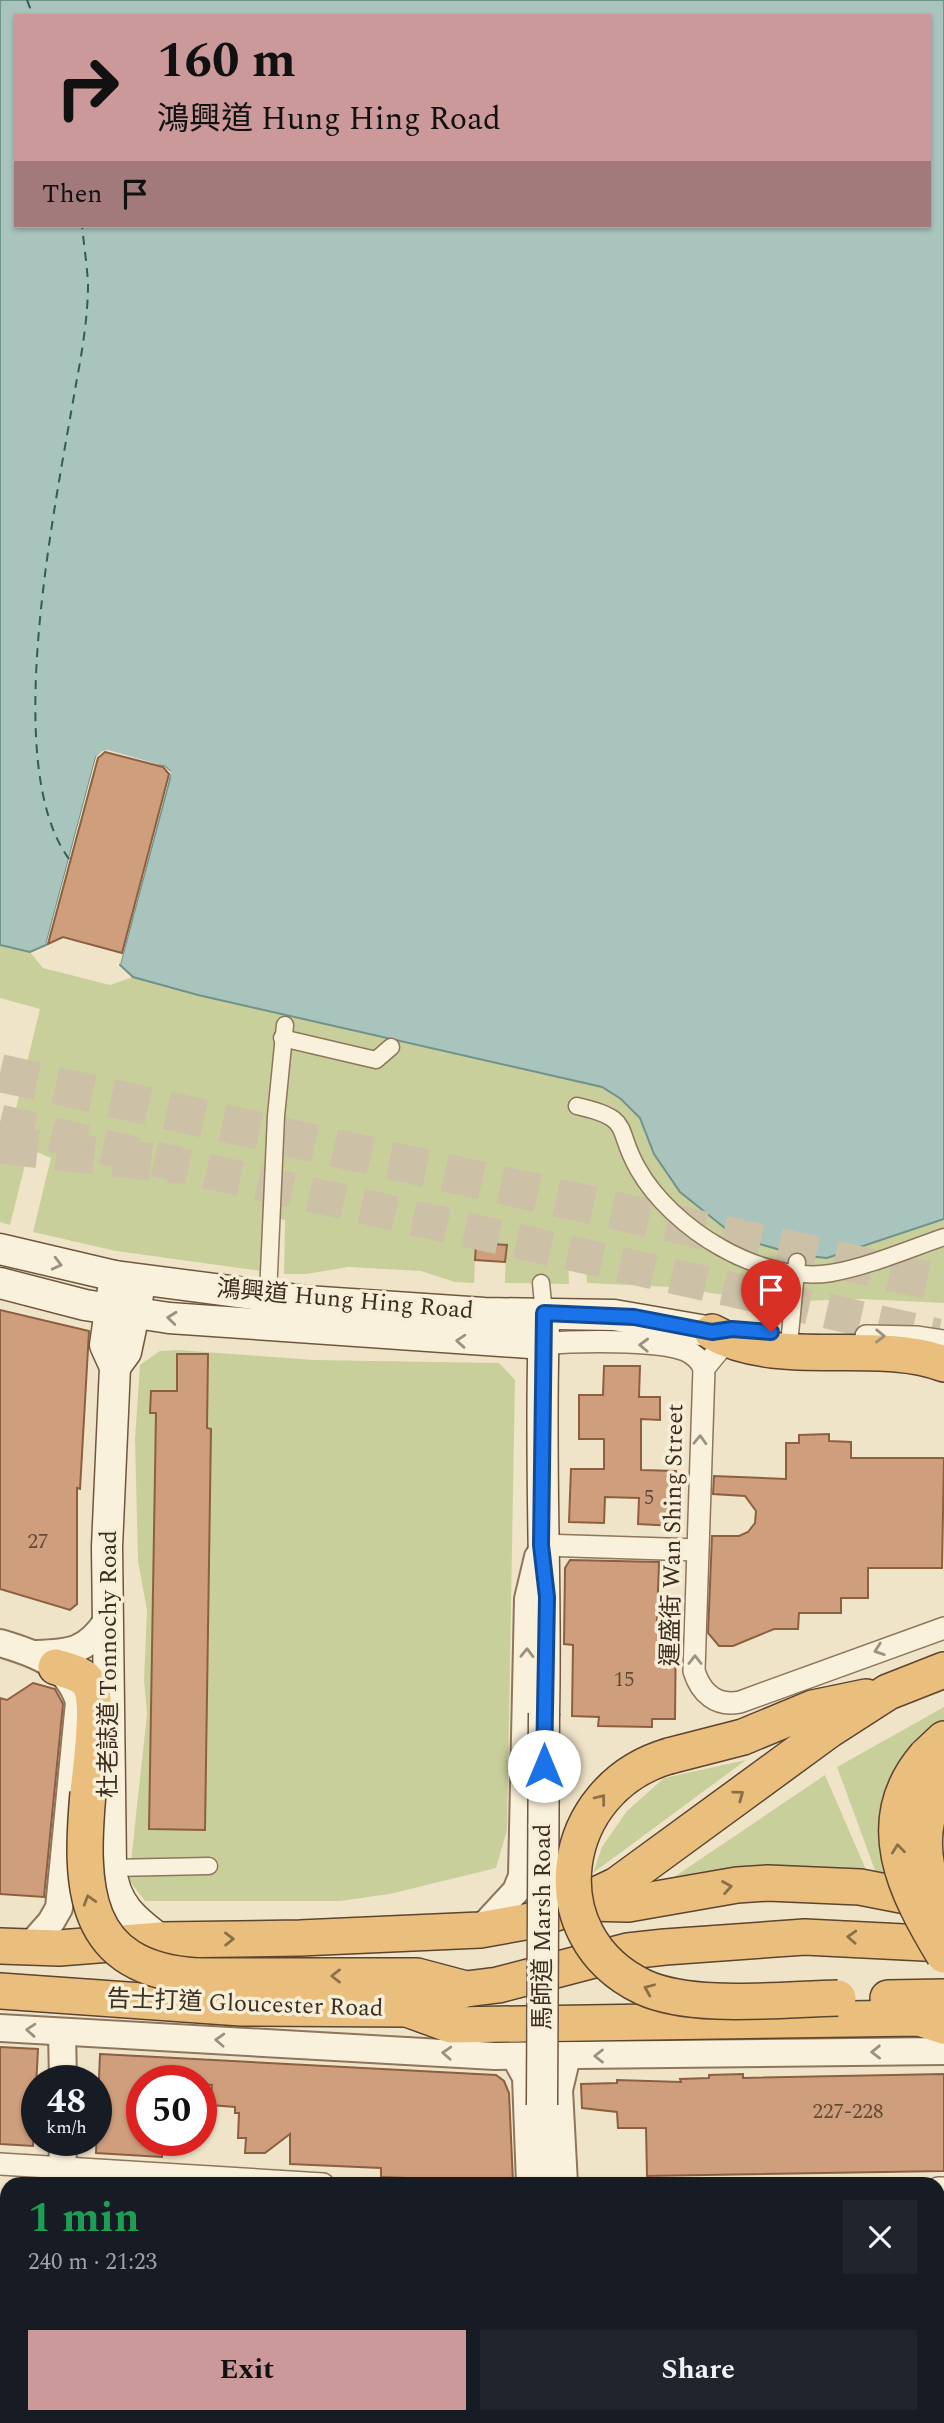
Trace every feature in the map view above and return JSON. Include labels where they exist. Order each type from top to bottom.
[{"type":"highway","points":[[720,1336],[800,1351],[916,1357],[944,1364]]},
{"type":"highway","points":[[46,1660],[87,1680],[91,1689],[93,1727],[83,1857],[85,1886],[97,1919],[120,1949],[144,1964],[169,1973],[417,1976],[466,1989]]},
{"type":"highway","points":[[93,1727],[110,1668]]},
{"type":"highway","points":[[944,1670],[888,1692],[813,1708],[743,1737],[638,1767],[616,1782],[597,1803],[582,1831],[575,1858],[574,1885],[580,1916],[596,1947],[609,1963],[631,1980],[669,1996],[695,1999],[944,1997]]},
{"type":"highway","points":[[14,1947],[480,1930],[530,1921],[584,1903],[617,1885],[814,1740],[888,1692]]},
{"type":"highway","points":[[944,1739],[920,1764],[912,1777],[901,1800],[896,1836],[901,1870],[912,1900],[944,1955]]},
{"type":"highway","points":[[944,1777],[930,1806],[923,1843],[925,1868],[944,1911]]},
{"type":"highway","points":[[584,1903],[628,1904],[737,1885],[768,1883],[860,1887],[944,1904]]},
{"type":"highway","name":"告士打道 Gloucester Road","points":[[0,1991],[241,2008],[407,2009],[466,1989],[498,1985],[628,1951],[805,1937],[944,1944]]},
{"type":"highway","points":[[407,2009],[451,2025],[919,2018],[944,2026]]},
{"type":"main road","name":"鴻興道 Hung Hing Road","points":[[0,1250],[127,1278],[352,1306],[484,1313],[544,1334]]},
{"type":"main road","name":"杜老誌道 Tonnochy Road","points":[[127,1278],[122,1312],[126,1352],[115,1367],[107,1547],[111,1868],[114,1889],[126,1913],[161,1940]]},
{"type":"main road","name":"鴻興道 Hung Hing Road","points":[[0,1283],[122,1312],[267,1327],[544,1334],[634,1317],[720,1336]]},
{"type":"main road","name":"馬師道 Marsh Road","points":[[544,1334],[529,1377],[542,1395],[541,1545],[547,1597],[542,2105],[547,2177]]},
{"type":"street","points":[[268,1295],[283,1031],[376,1060],[391,1047]]},
{"type":"street","points":[[577,1106],[603,1112],[620,1124],[639,1171],[680,1220],[716,1245],[777,1270],[796,1268],[832,1273],[944,1237]]},
{"type":"street","points":[[790,1334],[796,1268]]},
{"type":"street","points":[[541,1283],[544,1334]]},
{"type":"street","name":"鴻興道 Hung Hing Road","points":[[720,1336],[732,1329],[790,1334],[916,1337],[944,1341]]},
{"type":"street","name":"鴻興道 Hung Hing Road","points":[[544,1334],[668,1346],[694,1355],[701,1360],[704,1368]]},
{"type":"street","points":[[704,1368],[720,1336]]},
{"type":"street","name":"運盛街 Wan Shing Street","points":[[704,1368],[694,1671],[704,1691],[717,1701],[740,1702],[944,1628]]},
{"type":"street","points":[[541,1545],[696,1550]]},
{"type":"street","name":"馬師道 Marsh Road","points":[[480,1930],[516,1891],[522,1876],[528,1599],[541,1545]]},
{"type":"street","points":[[0,1643],[46,1660],[84,1647],[95,1639],[107,1621]]},
{"type":"street","name":"杜老誌道 Tonnochy Road","points":[[14,1947],[55,1917],[62,1882],[79,1702],[72,1682],[46,1660]]},
{"type":"street","points":[[111,1868],[209,1866]]},
{"type":"street","name":"告士打道 Gloucester Road","points":[[0,2028],[515,2057],[944,2051]]},
{"type":"street","points":[[62,2032],[63,2065]]},
{"type":"street","name":"馬師道 Marsh Road","points":[[564,2177],[558,2090],[567,2056]]},
{"type":"street","name":"馬師道 Marsh Road","points":[[515,2057],[523,2068],[526,2091],[530,2177]]},
{"type":"street","points":[[526,2091],[539,2080],[547,2081],[558,2090]]},
{"type":"street","points":[[62,2176],[63,2156]]},
{"type":"street","points":[[0,2164],[62,2176],[95,2177]]},
{"type":"green space","points":[[0,945],[30,952],[43,968],[110,985],[133,977],[198,995],[597,1085],[621,1099],[640,1118],[654,1154],[693,1204],[726,1229],[753,1242],[797,1255],[827,1258],[944,1219],[944,1303],[861,1299],[772,1302],[670,1287],[587,1283],[585,1256],[568,1256],[569,1284],[505,1283],[506,1245],[475,1260],[474,1283],[455,1282],[421,1271],[348,1267],[307,1274],[284,1274],[285,1220],[265,1215],[261,1271],[116,1251],[33,1232],[51,1158],[29,1149],[10,1225],[0,1222],[0,1140],[8,1141],[40,1009],[0,998]]},
{"type":"green space","points":[[179,1350],[313,1360],[499,1363],[515,1380],[507,1830],[496,1868],[390,1894],[340,1901],[145,1901],[129,1880],[147,1714],[144,1680],[147,1610],[138,1561],[135,1439],[140,1365],[160,1351]]},
{"type":"green space","points":[[944,1707],[944,1721],[936,1726],[944,1766],[944,1871],[890,1882],[876,1873],[837,1767]]},
{"type":"green space","points":[[746,1760],[593,1873],[602,1847],[627,1811],[664,1778]]},
{"type":"green space","points":[[825,1775],[867,1872],[751,1871],[674,1877]]},
{"type":"water","points":[[0,0],[944,0],[944,1219],[827,1258],[797,1255],[753,1242],[726,1229],[680,1192],[654,1154],[640,1118],[621,1099],[602,1087],[198,995],[133,977],[120,965],[170,778],[170,771],[164,766],[96,757],[46,945],[30,952],[0,945]]},
{"type":"pier","points":[[108,750],[164,766],[171,772],[120,965],[118,960],[167,777],[46,945],[96,757],[102,751]]},
{"type":"building","points":[[105,752],[163,767],[169,774],[122,953],[63,937],[48,944],[98,758]]},
{"type":"building","points":[[476,1243],[507,1245],[505,1262],[475,1260]]},
{"type":"building","points":[[0,1310],[89,1331],[80,1489],[77,1488],[77,1604],[70,1610],[0,1589]]},
{"type":"building","points":[[177,1354],[208,1354],[207,1428],[211,1429],[205,1830],[149,1829],[156,1413],[150,1413],[151,1391],[177,1391]]},
{"type":"building","points":[[604,1366],[640,1366],[639,1397],[660,1397],[660,1420],[641,1419],[641,1470],[676,1471],[675,1526],[638,1524],[639,1498],[605,1497],[604,1523],[569,1522],[571,1469],[604,1469],[604,1439],[579,1439],[579,1395],[603,1395]]},
{"type":"building","points":[[829,1434],[829,1441],[851,1442],[851,1458],[944,1458],[942,1568],[868,1568],[868,1598],[841,1598],[841,1613],[799,1613],[798,1629],[774,1629],[733,1646],[719,1646],[708,1633],[712,1536],[739,1536],[748,1532],[755,1523],[756,1511],[745,1496],[713,1494],[714,1476],[786,1479],[786,1443],[799,1443],[799,1435]]},
{"type":"building","points":[[570,1560],[659,1562],[657,1620],[676,1620],[675,1719],[652,1719],[652,1727],[598,1726],[599,1717],[572,1716],[573,1645],[564,1644],[565,1568]]},
{"type":"building","points":[[33,1683],[55,1689],[63,1704],[44,1897],[0,1894],[0,1698],[7,1700]]},
{"type":"building","points":[[0,2047],[38,2049],[37,2065],[21,2065],[21,2145],[0,2144]]},
{"type":"building","points":[[100,2054],[496,2075],[504,2081],[509,2093],[513,2177],[381,2177],[381,2168],[290,2164],[290,2134],[265,2153],[245,2153],[246,2138],[238,2138],[239,2113],[235,2113],[235,2107],[217,2106],[217,2065],[126,2065],[126,2155],[112,2154],[112,2065],[100,2065]]},
{"type":"building","points":[[743,2074],[743,2078],[944,2074],[944,2171],[647,2176],[646,2128],[618,2128],[617,2112],[582,2108],[581,2084],[617,2083],[617,2080],[681,2082],[680,2079],[709,2078],[709,2075]]},
{"type":"ferry route","points":[[27,0],[32,14]]},
{"type":"ferry route","points":[[69,859],[49,817],[38,763],[35,700],[46,564],[86,322],[88,284],[82,228]]},
{"type":"tunnel","points":[[0,1073],[944,1284]]},
{"type":"tunnel","points":[[0,1122],[938,1336]]},
{"type":"tunnel","points":[[0,1145],[180,1165]]},
{"type":"route","points":[[544,1766],[547,1597],[541,1545],[544,1313],[634,1317],[712,1332],[732,1329],[771,1332]]}]
